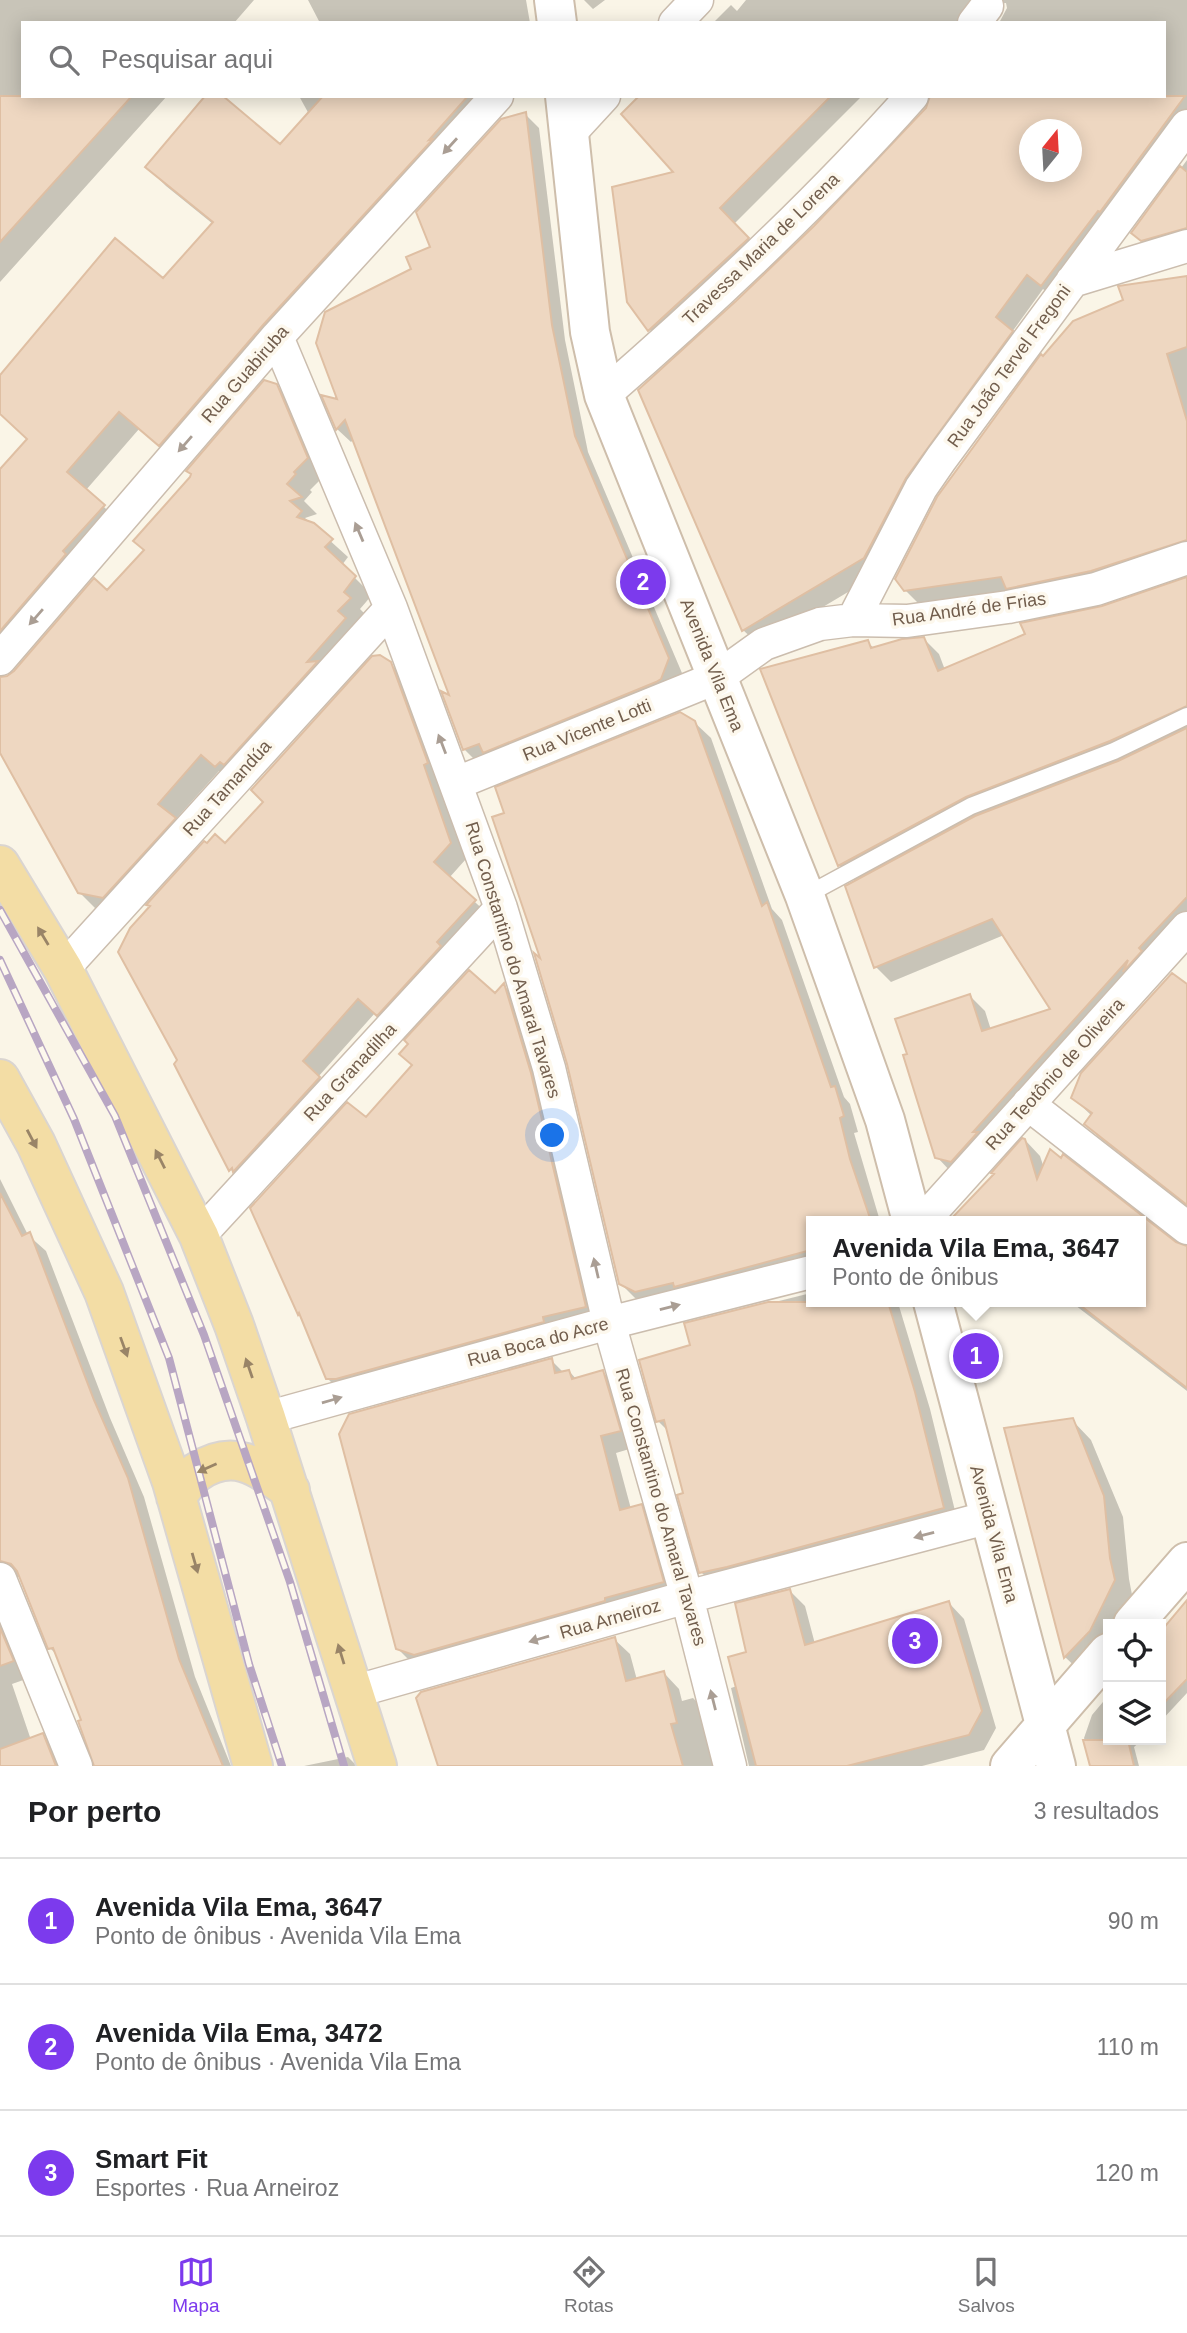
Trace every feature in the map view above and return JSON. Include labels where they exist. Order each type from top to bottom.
[{"type":"main road","points":[[554,0],[557,21]]},
{"type":"main road","name":"Avenida Vila Ema","points":[[565,98],[590,332],[604,395],[805,896],[884,1120],[911,1216]]},
{"type":"main road","points":[[0,866],[63,969],[199,1236],[266,1418],[377,1766]]},
{"type":"main road","points":[[0,1079],[36,1144],[104,1292],[176,1497],[253,1766]]},
{"type":"main road","name":"Avenida Vila Ema","points":[[934,1307],[1056,1766]]},
{"type":"main road","points":[[176,1497],[197,1473],[228,1459],[258,1466],[290,1490]]},
{"type":"main road","points":[[1137,1619],[1187,1562]]},
{"type":"main road","points":[[1010,1766],[1103,1659]]},
{"type":"street","points":[[677,21],[697,0]]},
{"type":"street","name":"Rua Guabiruba","points":[[0,659],[276,337],[494,98]]},
{"type":"street","points":[[569,134],[602,98]]},
{"type":"street","name":"Travessa Maria de Lorena","points":[[604,395],[729,282],[837,176],[910,98]]},
{"type":"street","name":"Rua João Tervel Fregoni","points":[[853,620],[921,488],[1187,126]]},
{"type":"street","points":[[1072,281],[1187,246]]},
{"type":"street","name":"Rua Constantino do Amaral Tavares","points":[[276,337],[391,607],[457,783],[500,908],[549,1068],[609,1323],[687,1597],[730,1766]]},
{"type":"street","name":"Rua André de Frias","points":[[718,677],[764,644],[820,624],[853,620],[907,621],[1008,607],[1096,589],[1187,558]]},
{"type":"street","name":"Rua Tamandúa","points":[[63,969],[391,607]]},
{"type":"street","name":"Rua Vicente Lotti","points":[[457,783],[718,677]]},
{"type":"street","name":"Rua Granadilha","points":[[199,1236],[500,908]]},
{"type":"street","name":"Rua Teotônio de Oliveira","points":[[927,1216],[1187,928]]},
{"type":"street","points":[[1028,1104],[1187,1228]]},
{"type":"street","name":"Rua Boca do Acre","points":[[266,1418],[609,1323],[806,1273]]},
{"type":"street","name":"Rua Arneiroz","points":[[353,1692],[687,1597],[990,1517]]},
{"type":"street","points":[[0,1579],[76,1766]]},
{"type":"lane","points":[[805,896],[971,806],[1114,751],[1187,716]]},
{"type":"building","points":[[0,96],[130,98],[0,242]]},
{"type":"building","points":[[1185,96],[1100,212],[1098,211],[1041,286],[1027,275],[996,317],[1013,331],[906,478],[864,558],[742,631],[638,390],[814,226],[926,108],[929,98]]},
{"type":"building","points":[[203,98],[225,98],[280,144],[321,98],[466,98],[429,140],[433,139],[263,325],[159,446],[119,412],[67,472],[105,505],[63,551],[66,554],[0,631],[0,469],[27,439],[0,414],[0,375],[115,238],[163,278],[213,222],[145,167]]},
{"type":"building","points":[[637,98],[829,98],[720,208],[749,238],[648,331],[627,302],[612,187],[673,172],[621,114]]},
{"type":"building","points":[[526,112],[552,325],[575,436],[669,658],[661,679],[656,682],[483,753],[479,744],[463,750],[441,691],[449,695],[345,420],[336,430],[321,395],[337,399],[316,343],[325,312],[411,269],[406,257],[430,247],[416,212],[501,119]]},
{"type":"building","points":[[1180,166],[1187,172],[1187,228],[1141,241],[1131,233]]},
{"type":"building","points":[[1187,276],[1187,347],[1167,354],[1187,421],[1187,540],[1091,571],[1006,589],[1001,577],[904,591],[895,579],[937,497],[1041,354],[1043,356],[1073,321],[1123,300],[1118,286]]},
{"type":"building","points":[[264,380],[277,384],[308,458],[287,484],[302,497],[290,501],[302,511],[297,517],[314,523],[333,539],[325,547],[356,576],[344,592],[351,598],[338,611],[346,618],[307,662],[318,661],[224,765],[220,762],[215,767],[201,755],[158,804],[176,818],[103,898],[78,893],[0,753],[0,677],[14,671],[94,578],[107,590],[144,550],[133,541],[190,477],[191,474],[186,471]]},
{"type":"building","points":[[1187,577],[1187,706],[1110,741],[966,797],[838,866],[760,669],[868,640],[871,648],[902,639],[924,637],[938,671],[1025,634],[1020,623],[1102,606]]},
{"type":"building","points":[[380,655],[391,662],[428,763],[424,765],[451,843],[434,862],[476,900],[437,942],[441,946],[377,1016],[358,999],[303,1061],[320,1077],[233,1172],[232,1168],[229,1171],[174,1064],[177,1060],[118,952],[130,928],[150,906],[146,905],[204,841],[207,843],[215,834],[225,843],[263,802],[251,790],[372,656]]},
{"type":"building","points":[[680,712],[695,721],[762,906],[767,902],[831,1087],[835,1086],[844,1116],[840,1118],[850,1159],[869,1216],[806,1216],[806,1251],[674,1287],[673,1283],[635,1292],[619,1284],[567,1064],[534,953],[540,958],[492,817],[504,813],[495,787]]},
{"type":"building","points":[[1187,728],[1187,897],[1139,948],[1142,951],[1123,972],[1128,960],[973,1132],[978,1132],[951,1162],[935,1158],[903,1055],[907,1054],[895,1019],[970,994],[982,1031],[1050,1009],[992,919],[874,968],[845,886],[975,816],[1118,761]]},
{"type":"building","points":[[469,970],[495,993],[504,983],[531,1073],[586,1307],[543,1317],[544,1322],[336,1379],[326,1379],[299,1313],[298,1315],[250,1208],[347,1102],[366,1117],[412,1065],[399,1054],[408,1044],[404,1040]]},
{"type":"building","points":[[1172,973],[1187,984],[1187,1205],[1084,1124],[1092,1113],[1071,1098],[1081,1073]]},
{"type":"building","points":[[1022,1138],[1025,1139],[1037,1179],[1050,1149],[1061,1158],[1063,1154],[1143,1216],[954,1216],[994,1174],[991,1173]]},
{"type":"building","points":[[0,1193],[22,1236],[30,1232],[94,1400],[128,1478],[179,1659],[223,1766],[94,1766],[78,1721],[81,1720],[53,1648],[48,1649],[17,1571],[11,1564],[0,1561]]},
{"type":"building","points":[[1146,1219],[1176,1242],[1187,1246],[1187,1388],[1082,1307],[1146,1307]]},
{"type":"building","points":[[768,1302],[806,1302],[806,1307],[890,1307],[915,1392],[944,1508],[699,1573],[677,1495],[683,1493],[664,1420],[656,1422],[639,1360],[690,1345],[684,1323]]},
{"type":"building","points":[[552,1358],[555,1373],[569,1370],[572,1379],[603,1370],[621,1431],[601,1436],[620,1510],[642,1504],[664,1582],[414,1655],[396,1649],[339,1434],[349,1414]]},
{"type":"building","points":[[1073,1418],[1104,1496],[1110,1558],[1115,1580],[1090,1631],[1064,1658],[1004,1428]]},
{"type":"building","points":[[790,1589],[805,1645],[949,1601],[982,1711],[969,1735],[847,1766],[756,1766],[728,1657],[746,1652],[735,1603]]},
{"type":"building","points":[[1187,1600],[1187,1679],[1166,1701],[1166,1682],[1166,1625]]},
{"type":"building","points":[[0,1628],[14,1661],[0,1666]]},
{"type":"building","points":[[615,1637],[626,1681],[664,1671],[677,1723],[671,1724],[683,1766],[438,1766],[416,1698],[421,1692]]},
{"type":"building","points":[[43,1733],[56,1766],[0,1766],[0,1749]]},
{"type":"building","points":[[1083,1740],[1103,1740],[1103,1745],[1129,1745],[1134,1766],[1090,1766]]},
{"type":"railway","points":[[0,910],[115,1116],[204,1335],[290,1582],[344,1766]]},
{"type":"railway","points":[[0,960],[74,1119],[169,1358],[249,1664],[282,1766]]},
{"type":"place","name":"Avenida Vila Ema, 3472","points":[[643,582]]},
{"type":"place","name":"Avenida Vila Ema, 3647","points":[[976,1356]]},
{"type":"place","name":"Smart Fit","points":[[915,1641]]}]
